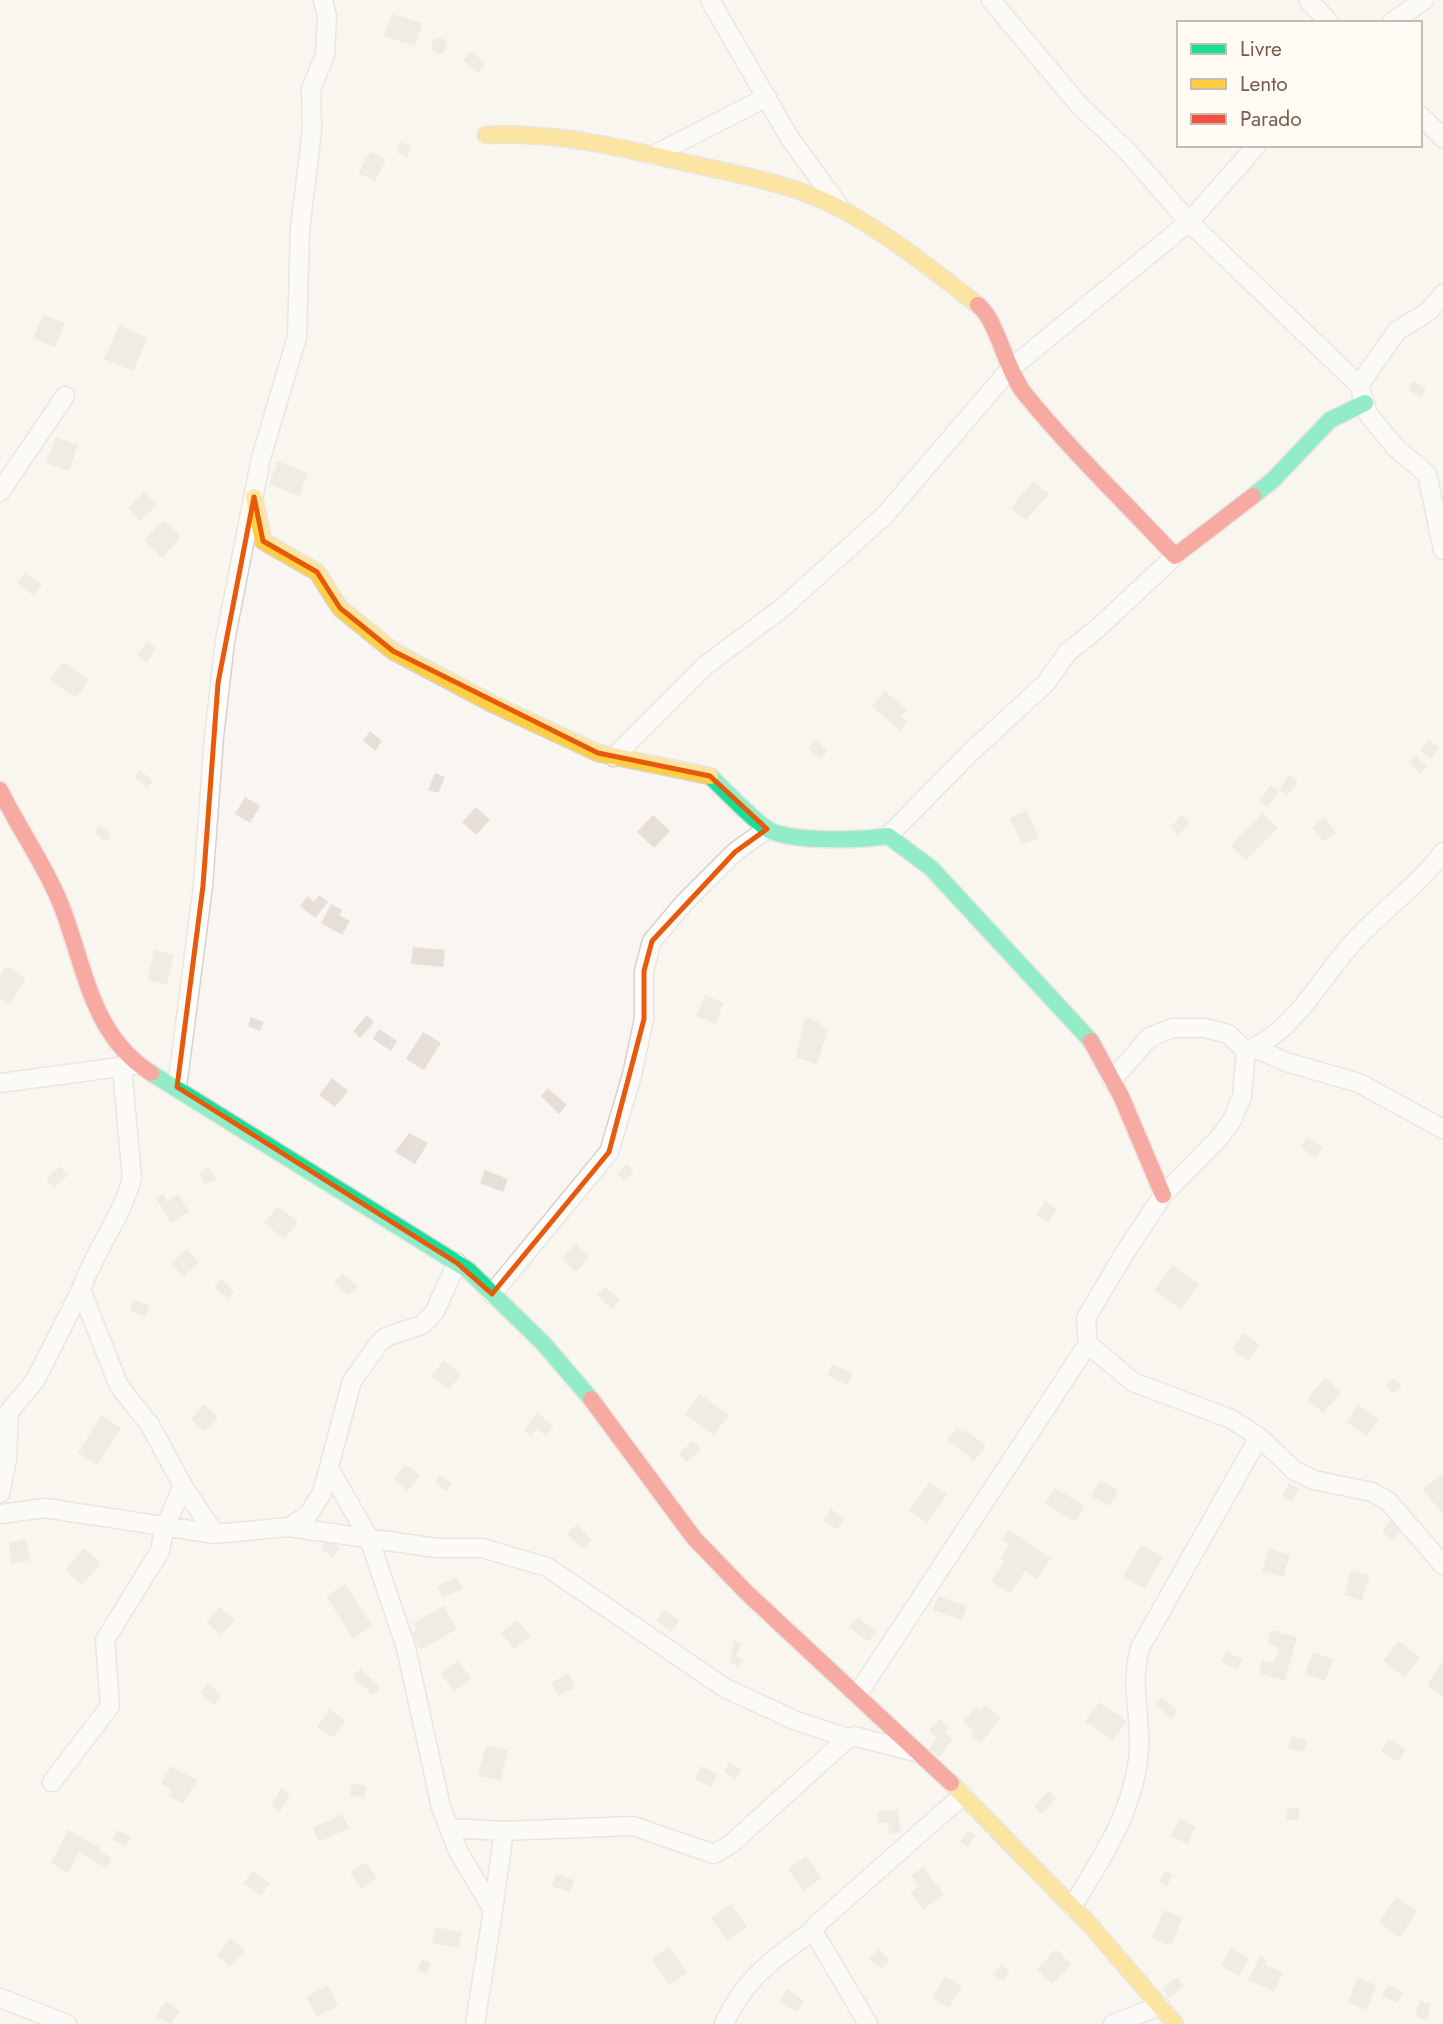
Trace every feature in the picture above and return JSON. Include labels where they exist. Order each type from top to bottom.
[{"type":"street","points":[[177,1087],[203,887],[218,683],[231,602],[261,458],[297,337],[300,229],[312,130],[311,89],[325,55],[327,16],[324,0]]},
{"type":"street","points":[[710,0],[789,136],[841,209]]},
{"type":"street","points":[[991,0],[1079,106],[1128,152],[1189,222],[1359,385],[1368,414],[1396,448],[1427,474],[1443,550]]},
{"type":"street","points":[[1308,0],[1328,21]]},
{"type":"street","points":[[1394,21],[1424,0]]},
{"type":"street","points":[[654,155],[767,97]]},
{"type":"street","points":[[1422,117],[1443,138]]},
{"type":"street","points":[[486,135],[523,133],[578,139],[782,184],[841,209],[904,247],[986,311],[1010,369],[1023,392],[1175,556]]},
{"type":"street","points":[[614,757],[705,666],[781,609],[885,515],[1010,369],[1189,222],[1255,147]]},
{"type":"street","points":[[1359,385],[1397,331],[1429,311],[1443,294]]},
{"type":"street","points":[[0,492],[65,396]]},
{"type":"street","points":[[254,497],[263,541],[317,572],[340,608],[393,651],[493,704],[598,753],[710,776],[767,829],[781,834],[821,840],[856,841],[887,836],[972,751],[1046,683],[1067,653],[1098,628],[1175,556],[1273,480],[1330,420],[1365,402]]},
{"type":"street","points":[[0,790],[62,908],[81,962],[90,1001],[102,1026],[130,1066],[177,1087],[457,1263],[492,1294],[543,1343],[586,1393],[694,1538],[747,1593],[963,1795],[1072,1907],[1175,2024]]},
{"type":"street","points":[[492,1294],[609,1152],[632,1075],[644,1019],[644,971],[652,941],[735,852],[767,829]]},
{"type":"street","points":[[887,836],[931,868],[1088,1035],[1112,1080],[1163,1195]]},
{"type":"street","points":[[857,1695],[1088,1344],[1086,1318],[1163,1195],[1220,1137],[1232,1120],[1241,1097],[1250,1049],[1297,1014],[1343,953],[1443,852]]},
{"type":"street","points":[[1112,1080],[1150,1037],[1173,1028],[1205,1028],[1228,1034],[1250,1049],[1286,1062],[1359,1083],[1443,1129]]},
{"type":"street","points":[[0,1083],[130,1066]]},
{"type":"street","points":[[0,1493],[7,1459],[9,1412],[36,1379],[81,1290],[93,1257],[128,1194],[132,1178],[130,1066]]},
{"type":"street","points":[[289,1527],[308,1516],[322,1493],[352,1381],[380,1342],[388,1336],[422,1325],[434,1313],[457,1263]]},
{"type":"street","points":[[81,1290],[119,1385],[150,1425],[183,1486],[215,1534]]},
{"type":"street","points":[[1088,1344],[1133,1382],[1206,1407],[1259,1437],[1304,1476],[1341,1487],[1372,1492],[1389,1502],[1443,1564]]},
{"type":"street","points":[[1072,1907],[1097,1867],[1131,1794],[1139,1746],[1135,1671],[1141,1646],[1259,1437]]},
{"type":"street","points":[[330,1470],[369,1538],[406,1648],[441,1807],[458,1851],[494,1910]]},
{"type":"street","points":[[52,1782],[110,1706],[105,1640],[160,1551],[164,1529],[183,1486]]},
{"type":"street","points":[[0,1514],[45,1508],[164,1529],[215,1534],[289,1527],[437,1548],[482,1548],[547,1567],[725,1688],[794,1720],[848,1738]]},
{"type":"street","points":[[449,1828],[504,1831],[633,1826],[714,1854],[731,1844],[848,1738],[854,1736],[922,1754]]},
{"type":"street","points":[[724,2024],[751,1979],[763,1966],[814,1930],[818,1922],[963,1795]]},
{"type":"street","points":[[475,2024],[504,1831]]},
{"type":"street","points":[[814,1930],[867,2024]]},
{"type":"street","points":[[0,1998],[67,2024]]},
{"type":"street","points":[[1113,2024],[1160,2006]]},
{"type":"highlighted area","points":[[254,497],[263,541],[317,572],[340,608],[393,651],[598,753],[710,776],[767,829],[735,852],[652,941],[644,971],[644,1019],[609,1152],[492,1294],[457,1263],[177,1087],[203,886],[218,683]]},
{"type":"building","points":[[392,14],[422,23],[415,46],[384,36]]},
{"type":"building","points":[[439,38],[445,40],[445,52],[439,54],[433,52],[431,46],[433,40]]},
{"type":"building","points":[[470,51],[486,63],[479,73],[463,60]]},
{"type":"building","points":[[400,142],[411,146],[408,157],[397,153]]},
{"type":"building","points":[[370,152],[386,160],[375,181],[358,173]]},
{"type":"building","points":[[43,315],[65,323],[55,347],[33,338]]},
{"type":"building","points":[[119,325],[148,338],[133,371],[104,359]]},
{"type":"building","points":[[1413,381],[1426,388],[1421,397],[1408,390]]},
{"type":"building","points":[[56,437],[78,445],[69,471],[46,463]]},
{"type":"building","points":[[278,461],[308,473],[299,496],[269,484]]},
{"type":"building","points":[[1033,481],[1049,494],[1026,520],[1011,508]]},
{"type":"building","points":[[145,492],[157,505],[140,521],[128,508]]},
{"type":"building","points":[[163,520],[181,537],[162,558],[144,541]]},
{"type":"building","points":[[25,572],[42,585],[34,596],[17,583]]},
{"type":"building","points":[[146,642],[156,648],[147,663],[137,656]]},
{"type":"building","points":[[63,662],[89,680],[76,698],[50,680]]},
{"type":"building","points":[[885,691],[907,710],[901,716],[907,722],[900,731],[872,706]]},
{"type":"building","points":[[370,731],[382,741],[375,751],[363,741]]},
{"type":"building","points":[[815,740],[828,750],[821,759],[808,749]]},
{"type":"building","points":[[1429,740],[1439,748],[1431,759],[1420,750]]},
{"type":"building","points":[[1415,755],[1427,766],[1421,774],[1408,763]]},
{"type":"building","points":[[140,770],[153,781],[147,788],[134,777]]},
{"type":"building","points":[[435,773],[445,777],[438,793],[428,790]]},
{"type":"building","points":[[1289,775],[1298,782],[1287,796],[1279,790]]},
{"type":"building","points":[[1271,785],[1279,792],[1267,807],[1259,801]]},
{"type":"building","points":[[245,797],[260,806],[250,823],[235,814]]},
{"type":"building","points":[[476,807],[490,820],[476,835],[462,822]]},
{"type":"building","points":[[1027,810],[1039,838],[1022,845],[1010,818]]},
{"type":"building","points":[[1263,813],[1278,828],[1246,860],[1231,846]]},
{"type":"building","points":[[653,815],[670,831],[654,848],[637,832]]},
{"type":"building","points":[[1182,815],[1190,823],[1178,835],[1170,827]]},
{"type":"building","points":[[1324,817],[1336,832],[1324,842],[1312,828]]},
{"type":"building","points":[[100,825],[111,835],[105,842],[94,832]]},
{"type":"building","points":[[319,895],[328,902],[315,918],[300,906],[307,896],[314,902]]},
{"type":"building","points":[[331,904],[342,910],[339,915],[350,921],[342,935],[321,923]]},
{"type":"building","points":[[413,947],[445,950],[443,967],[411,964]]},
{"type":"building","points":[[155,950],[174,955],[167,985],[147,980]]},
{"type":"building","points":[[6,966],[26,978],[10,1005],[0,999],[0,975]]},
{"type":"building","points":[[705,995],[724,1003],[715,1024],[696,1016]]},
{"type":"building","points":[[367,1015],[374,1022],[360,1038],[353,1031]]},
{"type":"building","points":[[251,1017],[264,1022],[260,1031],[248,1026]]},
{"type":"building","points":[[805,1017],[821,1023],[820,1027],[828,1030],[817,1064],[796,1057]]},
{"type":"building","points":[[379,1029],[397,1041],[391,1051],[373,1039]]},
{"type":"building","points":[[423,1032],[441,1043],[424,1070],[406,1059]]},
{"type":"building","points":[[332,1078],[348,1091],[335,1107],[319,1095]]},
{"type":"building","points":[[548,1088],[567,1105],[559,1114],[541,1096]]},
{"type":"building","points":[[409,1133],[428,1143],[415,1164],[395,1152]]},
{"type":"building","points":[[1308,1137],[1323,1148],[1316,1158],[1300,1147]]},
{"type":"building","points":[[627,1164],[634,1171],[625,1181],[617,1174]]},
{"type":"building","points":[[60,1166],[68,1175],[54,1188],[46,1179]]},
{"type":"building","points":[[209,1167],[216,1179],[205,1185],[199,1173]]},
{"type":"building","points":[[485,1170],[508,1179],[503,1192],[480,1183]]},
{"type":"building","points":[[163,1193],[167,1201],[178,1194],[189,1212],[171,1223],[156,1198]]},
{"type":"building","points":[[1046,1201],[1057,1209],[1048,1223],[1036,1214]]},
{"type":"building","points":[[278,1206],[298,1222],[284,1239],[264,1223]]},
{"type":"building","points":[[575,1244],[590,1256],[576,1272],[562,1259]]},
{"type":"building","points":[[187,1249],[199,1263],[183,1277],[171,1263]]},
{"type":"building","points":[[1172,1265],[1199,1284],[1181,1309],[1154,1290]]},
{"type":"building","points":[[342,1273],[358,1286],[349,1296],[334,1283]]},
{"type":"building","points":[[222,1279],[234,1292],[227,1299],[214,1287]]},
{"type":"building","points":[[605,1287],[620,1300],[612,1309],[597,1295]]},
{"type":"building","points":[[134,1300],[150,1306],[146,1317],[130,1311]]},
{"type":"building","points":[[1244,1333],[1260,1345],[1248,1361],[1232,1349]]},
{"type":"building","points":[[444,1360],[461,1374],[449,1390],[431,1376]]},
{"type":"building","points":[[832,1364],[853,1373],[848,1385],[827,1375]]},
{"type":"building","points":[[1325,1378],[1342,1392],[1323,1413],[1307,1399]]},
{"type":"building","points":[[1392,1378],[1402,1386],[1394,1394],[1385,1386]]},
{"type":"building","points":[[700,1394],[729,1415],[714,1435],[685,1414]]},
{"type":"building","points":[[204,1404],[218,1417],[205,1432],[191,1419]]},
{"type":"building","points":[[1358,1405],[1379,1419],[1367,1436],[1347,1422]]},
{"type":"building","points":[[537,1413],[554,1426],[546,1436],[537,1429],[531,1436],[524,1430]]},
{"type":"building","points":[[101,1415],[121,1428],[97,1465],[78,1453]]},
{"type":"building","points":[[957,1428],[963,1433],[966,1430],[986,1446],[974,1461],[947,1439]]},
{"type":"building","points":[[693,1441],[701,1450],[686,1462],[679,1453]]},
{"type":"building","points":[[405,1464],[420,1475],[408,1491],[393,1480]]},
{"type":"building","points":[[1443,1473],[1443,1515],[1423,1489]]},
{"type":"building","points":[[440,1475],[452,1483],[447,1491],[435,1483]]},
{"type":"building","points":[[1099,1480],[1118,1490],[1109,1506],[1091,1496]]},
{"type":"building","points":[[930,1482],[947,1495],[927,1523],[909,1510]]},
{"type":"building","points":[[1289,1483],[1299,1489],[1292,1501],[1282,1495]]},
{"type":"building","points":[[1055,1488],[1085,1506],[1075,1522],[1045,1504]]},
{"type":"building","points":[[831,1509],[845,1518],[837,1530],[823,1521]]},
{"type":"building","points":[[1390,1520],[1401,1527],[1393,1540],[1382,1532]]},
{"type":"building","points":[[577,1524],[592,1540],[583,1549],[567,1534]]},
{"type":"building","points":[[1009,1530],[1051,1559],[1037,1579],[1025,1571],[1010,1594],[991,1581],[1004,1562],[1000,1559],[1009,1545],[1002,1540]]},
{"type":"building","points":[[26,1539],[31,1560],[11,1564],[9,1543]]},
{"type":"building","points":[[328,1539],[340,1548],[333,1558],[321,1549]]},
{"type":"building","points":[[1141,1545],[1163,1557],[1145,1589],[1123,1576]]},
{"type":"building","points":[[84,1548],[101,1563],[82,1585],[65,1570]]},
{"type":"building","points":[[1269,1548],[1290,1555],[1283,1577],[1262,1571]]},
{"type":"building","points":[[1351,1570],[1370,1575],[1362,1601],[1344,1595]]},
{"type":"building","points":[[457,1577],[463,1588],[443,1598],[437,1587]]},
{"type":"building","points":[[345,1584],[372,1626],[353,1639],[326,1596]]},
{"type":"building","points":[[938,1596],[967,1606],[962,1620],[933,1610]]},
{"type":"building","points":[[444,1606],[457,1629],[420,1650],[411,1633],[417,1630],[414,1623]]},
{"type":"building","points":[[220,1607],[235,1620],[221,1635],[206,1622]]},
{"type":"building","points":[[664,1609],[680,1621],[671,1632],[656,1620]]},
{"type":"building","points":[[858,1617],[876,1632],[868,1642],[849,1627]]},
{"type":"building","points":[[517,1620],[531,1636],[514,1650],[501,1633]]},
{"type":"building","points":[[1271,1630],[1297,1637],[1285,1681],[1259,1673],[1263,1660],[1274,1663],[1279,1647],[1267,1644]]},
{"type":"building","points":[[734,1640],[741,1644],[736,1656],[742,1659],[739,1667],[729,1663]]},
{"type":"building","points":[[1399,1641],[1420,1658],[1404,1677],[1383,1660]]},
{"type":"building","points":[[1226,1651],[1242,1659],[1237,1670],[1221,1661]]},
{"type":"building","points":[[1313,1652],[1333,1659],[1325,1681],[1305,1674]]},
{"type":"building","points":[[1443,1660],[1443,1697],[1427,1686]]},
{"type":"building","points":[[458,1661],[471,1678],[454,1691],[441,1674]]},
{"type":"building","points":[[360,1669],[380,1687],[373,1695],[353,1677]]},
{"type":"building","points":[[568,1673],[576,1686],[559,1696],[551,1683]]},
{"type":"building","points":[[207,1683],[222,1695],[215,1705],[200,1693]]},
{"type":"building","points":[[1162,1697],[1178,1711],[1172,1719],[1155,1705]]},
{"type":"building","points":[[1099,1702],[1127,1721],[1112,1741],[1085,1721]]},
{"type":"building","points":[[985,1705],[1001,1718],[981,1743],[971,1735],[975,1731],[963,1722],[975,1707],[980,1711]]},
{"type":"building","points":[[330,1709],[345,1721],[332,1738],[317,1727]]},
{"type":"building","points":[[939,1719],[949,1727],[945,1732],[953,1739],[939,1757],[929,1749],[937,1738],[929,1731]]},
{"type":"building","points":[[1291,1736],[1307,1740],[1304,1752],[1288,1748]]},
{"type":"building","points":[[1389,1739],[1406,1750],[1398,1762],[1381,1751]]},
{"type":"building","points":[[486,1745],[508,1751],[500,1781],[478,1775]]},
{"type":"building","points":[[729,1762],[741,1769],[736,1779],[724,1772]]},
{"type":"building","points":[[171,1766],[197,1780],[183,1804],[168,1796],[172,1790],[161,1784]]},
{"type":"building","points":[[701,1766],[718,1774],[711,1787],[695,1779]]},
{"type":"building","points":[[352,1783],[366,1786],[364,1798],[350,1795]]},
{"type":"building","points":[[281,1788],[290,1794],[280,1812],[271,1806]]},
{"type":"building","points":[[1048,1791],[1056,1798],[1042,1814],[1034,1807]]},
{"type":"building","points":[[1288,1807],[1300,1809],[1298,1821],[1286,1819]]},
{"type":"building","points":[[898,1809],[901,1833],[889,1834],[888,1822],[878,1823],[877,1812]]},
{"type":"building","points":[[342,1814],[349,1828],[319,1842],[313,1828]]},
{"type":"building","points":[[1179,1819],[1196,1827],[1188,1844],[1171,1836]]},
{"type":"building","points":[[68,1830],[101,1848],[99,1851],[112,1858],[107,1868],[79,1853],[68,1873],[51,1863]]},
{"type":"building","points":[[117,1830],[131,1837],[126,1846],[112,1839]]},
{"type":"building","points":[[968,1830],[976,1835],[968,1847],[960,1842]]},
{"type":"building","points":[[806,1856],[822,1878],[804,1891],[788,1869]]},
{"type":"building","points":[[366,1862],[377,1878],[361,1889],[350,1873]]},
{"type":"building","points":[[923,1867],[944,1894],[923,1910],[910,1892],[919,1886],[911,1876]]},
{"type":"building","points":[[1165,1870],[1173,1875],[1167,1886],[1159,1882]]},
{"type":"building","points":[[253,1871],[270,1884],[260,1896],[243,1883]]},
{"type":"building","points":[[556,1874],[574,1880],[570,1892],[552,1886]]},
{"type":"building","points":[[1396,1897],[1417,1911],[1400,1937],[1379,1923]]},
{"type":"building","points":[[731,1904],[747,1927],[727,1941],[711,1918]]},
{"type":"building","points":[[1164,1910],[1183,1918],[1170,1946],[1152,1937]]},
{"type":"building","points":[[435,1927],[462,1932],[458,1948],[432,1943]]},
{"type":"building","points":[[231,1938],[245,1950],[230,1967],[216,1955]]},
{"type":"building","points":[[669,1947],[687,1973],[669,1985],[652,1959]]},
{"type":"building","points":[[1231,1948],[1249,1958],[1239,1976],[1221,1966]]},
{"type":"building","points":[[878,1949],[890,1960],[881,1969],[869,1959]]},
{"type":"building","points":[[1056,1949],[1071,1964],[1052,1984],[1037,1969]]},
{"type":"building","points":[[1260,1956],[1267,1960],[1265,1964],[1283,1973],[1274,1992],[1248,1980]]},
{"type":"building","points":[[422,1959],[431,1963],[427,1974],[417,1970]]},
{"type":"building","points":[[1001,1964],[1010,1971],[1003,1981],[993,1974]]},
{"type":"building","points":[[945,1976],[962,1986],[949,2008],[932,1998]]},
{"type":"building","points":[[1177,1977],[1184,1986],[1169,1998],[1162,1989]]},
{"type":"building","points":[[1357,1978],[1376,1985],[1367,2010],[1348,2003]]},
{"type":"building","points":[[327,1985],[338,2005],[317,2017],[306,1997]]},
{"type":"building","points":[[1387,1985],[1403,1992],[1398,2003],[1382,1996]]},
{"type":"building","points":[[788,1989],[804,2001],[796,2012],[779,2000]]},
{"type":"building","points":[[166,2001],[180,2011],[171,2024],[155,2017]]},
{"type":"building","points":[[1420,2001],[1431,2004],[1426,2020],[1415,2016]]},
{"type":"traffic: fast","points":[[1253,496],[1273,480],[1330,420],[1365,403]]},
{"type":"traffic: fast","points":[[710,776],[759,822],[776,833],[825,839],[888,836],[931,868],[1091,1041]]},
{"type":"traffic: fast","points":[[151,1073],[468,1270],[543,1343],[591,1399]]},
{"type":"traffic: slow","points":[[486,135],[513,134],[592,142],[734,173],[808,194],[826,201],[879,231],[978,305]]},
{"type":"traffic: slow","points":[[254,497],[263,541],[317,572],[340,608],[393,651],[493,704],[598,753],[710,776]]},
{"type":"traffic: slow","points":[[951,1783],[1091,1926],[1175,2024]]},
{"type":"traffic: jam","points":[[978,305],[991,322],[1012,372],[1025,394],[1079,456],[1175,556],[1253,496]]},
{"type":"traffic: jam","points":[[0,790],[59,900],[83,972],[102,1017],[114,1038],[130,1057],[151,1073]]},
{"type":"traffic: jam","points":[[1091,1041],[1121,1096],[1163,1195]]},
{"type":"traffic: jam","points":[[591,1399],[694,1538],[747,1593],[951,1783]]}]
